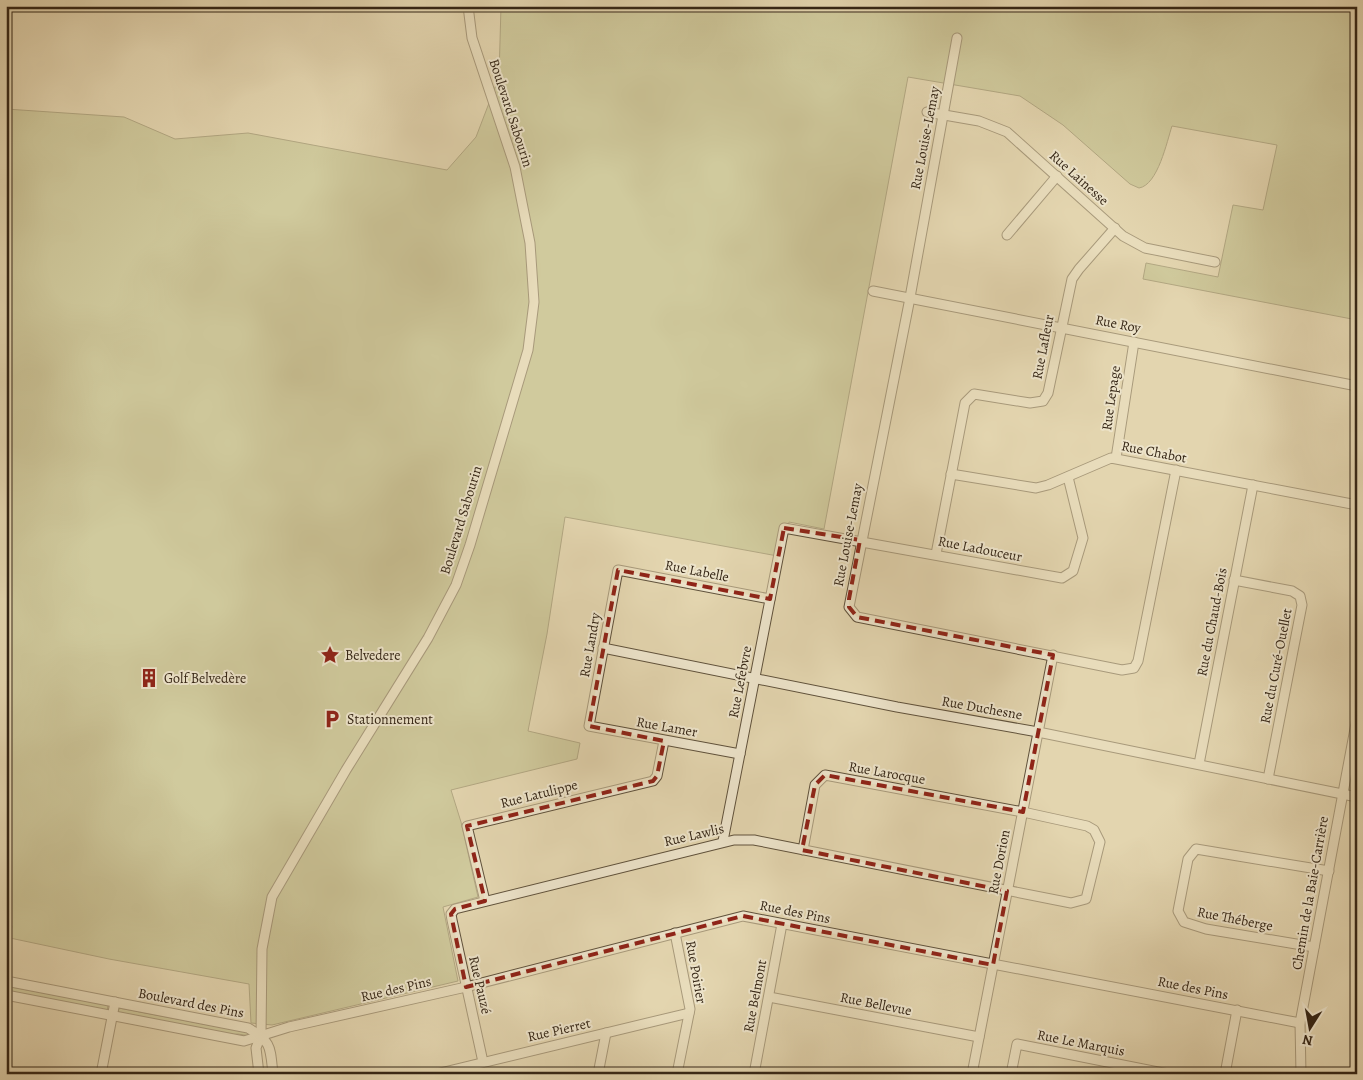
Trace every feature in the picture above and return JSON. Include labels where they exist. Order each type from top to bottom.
[{"type":"street","name":"Boulevard Sabourin","points":[[259,1074],[256,1048],[261,1036],[262,949],[272,897],[346,770],[423,647],[456,585],[528,350],[534,302],[526,224],[515,167],[472,38],[468,6]]},
{"type":"street","name":"Rue Louise-Lemay","points":[[957,38],[910,297],[860,540],[849,607],[857,618],[1122,670],[1134,668],[1138,661],[1176,470]]},
{"type":"street","name":"Rue Lainesse","points":[[927,112],[984,122],[1002,129],[1115,228],[1142,247],[1215,262]]},
{"type":"street","points":[[1007,235],[1057,176]]},
{"type":"street","name":"Rue Lafleur","points":[[936,554],[965,403],[974,394],[1030,403],[1043,400],[1048,393],[1061,327],[1074,275],[1115,228]]},
{"type":"street","name":"Rue Roy","points":[[873,291],[1357,386]]},
{"type":"street","name":"Rue Lepage","points":[[1116,458],[1134,342]]},
{"type":"street","name":"Rue Chabot","points":[[951,474],[1036,488],[1068,477],[1103,459],[1116,458],[1357,505]]},
{"type":"street","name":"Rue Ladouceur","points":[[784,528],[860,540],[1062,578],[1073,571],[1083,538],[1068,477]]},
{"type":"street","name":"Rue du Chaud-Bois","points":[[1198,764],[1253,485]]},
{"type":"street","name":"Rue Lefebvre","points":[[723,841],[784,528]]},
{"type":"street","name":"Rue Labelle","points":[[618,570],[770,599]]},
{"type":"street","name":"Rue Landry","points":[[589,726],[618,570]]},
{"type":"street","name":"Rue du Curé-Ouellet","points":[[1234,580],[1292,591],[1300,596],[1302,605],[1268,779]]},
{"type":"street","name":"Rue Duchesne","points":[[603,648],[1038,732],[1357,797]]},
{"type":"street","name":"Rue Dorion","points":[[972,1074],[1053,656]]},
{"type":"street","name":"Chemin de la Baie-Carrière","points":[[1301,1074],[1300,1023],[1357,718]]},
{"type":"street","name":"Rue Lamer","points":[[589,726],[740,754]]},
{"type":"street","name":"Rue Latulippe","points":[[485,901],[467,826],[653,781],[657,776],[664,741]]},
{"type":"street","name":"Rue Larocque","points":[[803,850],[815,785],[825,776],[1023,812]]},
{"type":"street","name":"Rue Lawlis","points":[[451,914],[455,909],[723,841],[754,840],[1071,903],[1086,899],[1100,842],[1094,830],[1087,826],[1023,812]]},
{"type":"street","name":"Rue Théberge","points":[[1314,947],[1206,930],[1184,922],[1178,911],[1188,859],[1196,849],[1328,871]]},
{"type":"street","name":"Rue Pauzé","points":[[451,914],[483,1062]]},
{"type":"street","name":"Rue des Pins","points":[[261,1036],[466,987],[743,916],[1300,1023]]},
{"type":"street","name":"Rue Belmont","points":[[754,1074],[782,924]]},
{"type":"street","name":"Rue Poirier","points":[[675,933],[690,1009],[677,1074]]},
{"type":"street","name":"Boulevard des Pins","points":[[6,981],[248,1028],[261,1036]]},
{"type":"street","name":"Boulevard des Pins","points":[[6,995],[244,1041],[261,1036]]},
{"type":"street","name":"Rue Bellevue","points":[[769,997],[979,1037]]},
{"type":"street","points":[[101,1074],[115,1002]]},
{"type":"street","points":[[1225,1074],[1237,1010]]},
{"type":"street","name":"Rue Pierret","points":[[436,1074],[689,1013]]},
{"type":"street","points":[[598,1074],[606,1033]]},
{"type":"street","name":"Boulevard Sabourin","points":[[261,1036],[270,1046],[272,1074]]},
{"type":"street","name":"Rue Le Marquis","points":[[1011,1074],[1017,1044],[1168,1074]]},
{"type":"highlighted area","points":[[784,528],[860,540],[849,599],[849,607],[857,617],[1053,655],[1023,812],[825,775],[815,785],[802,850],[1007,891],[993,965],[743,916],[466,987],[451,914],[455,909],[485,901],[467,826],[653,781],[657,776],[664,741],[589,726],[618,570],[770,599]]},
{"type":"green space","points":[[501,6],[1357,6],[1357,320],[1143,279],[1146,263],[1218,277],[1233,205],[1263,210],[1277,145],[1172,126],[1161,162],[1146,185],[1139,188],[1130,184],[1063,125],[1020,96],[908,77],[824,529],[789,522],[783,557],[565,517],[547,634],[528,731],[580,743],[577,759],[451,790],[461,822],[478,897],[443,907],[458,981],[272,1025],[251,1023],[249,984],[109,959],[10,938],[12,926],[6,919],[6,109],[124,117],[175,139],[248,133],[447,170],[476,137],[499,77]]},
{"type":"green space","points":[[6,986],[108,1005],[107,1012],[6,992]]},
{"type":"green space","points":[[119,1008],[251,1033],[250,1036],[230,1035],[118,1014]]},
{"type":"place","name":"Belvedere","points":[[330,655]]},
{"type":"place","name":"Golf Belvedère","points":[[149,678]]},
{"type":"place","name":"Stationnement","points":[[332,719]]}]
